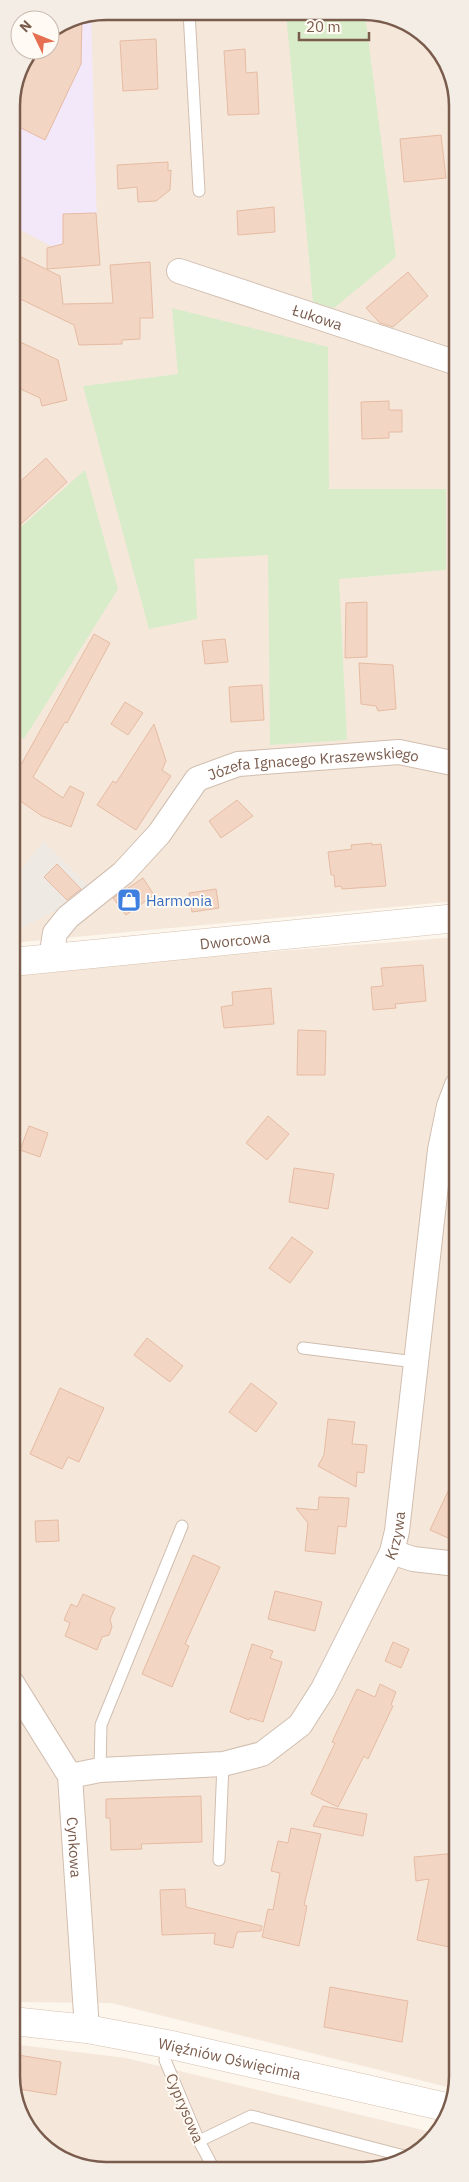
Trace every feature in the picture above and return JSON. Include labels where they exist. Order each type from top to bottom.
[{"type":"street","name":"Łukowa","points":[[179,271],[449,361]]},
{"type":"street","name":"Józefa Ignacego Kraszewskiego","points":[[51,958],[55,933],[68,917],[123,873],[159,834],[197,778],[238,764],[399,752],[449,762]]},
{"type":"street","name":"Dworcowa","points":[[20,961],[449,919]]},
{"type":"street","name":"Krzywa","points":[[70,1776],[100,1770],[223,1764],[262,1754],[300,1725],[323,1689],[392,1552],[397,1531],[440,1150],[449,1106]]},
{"type":"street","points":[[392,1552],[413,1559],[449,1563]]},
{"type":"street","name":"Cynkowa","points":[[20,1696],[70,1776],[87,2029]]},
{"type":"street","name":"Więźniów Oświęcimia","points":[[20,2022],[87,2029],[167,2044],[443,2106]]},
{"type":"lane","points":[[189,20],[199,191]]},
{"type":"lane","points":[[303,1348],[415,1362]]},
{"type":"lane","points":[[100,1770],[101,1725],[182,1526]]},
{"type":"lane","points":[[219,1860],[223,1764]]},
{"type":"lane","name":"Cyprysowa","points":[[167,2044],[165,2060],[199,2141],[210,2162]]},
{"type":"lane","points":[[199,2141],[251,2116],[398,2154]]},
{"type":"shaded area","points":[[106,20],[363,20],[391,25],[411,34],[435,58],[444,78],[449,106],[449,902],[20,942],[20,100],[24,84],[42,60],[60,60],[60,33],[89,22]]},
{"type":"shaded area","points":[[91,22],[97,229],[53,247],[20,230],[20,100],[24,84],[42,60],[60,60],[60,33]]},
{"type":"shaded area","points":[[43,841],[94,891],[20,928],[20,871]]},
{"type":"shaded area","points":[[449,938],[448,2087],[111,2003],[20,2002],[20,971]]},
{"type":"shaded area","points":[[20,2045],[126,2058],[429,2131],[411,2148],[401,2153],[385,2159],[363,2162],[106,2162],[89,2160],[63,2151],[41,2133],[34,2124],[23,2098],[20,2076]]},
{"type":"green space","points":[[287,20],[366,20],[396,257],[334,308],[313,302]]},
{"type":"green space","points":[[172,308],[328,347],[329,489],[446,489],[446,570],[339,579],[347,740],[270,745],[268,555],[194,559],[197,619],[149,629],[83,386],[178,374]]},
{"type":"green space","points":[[85,470],[118,589],[24,739],[20,736],[20,528]]},
{"type":"building","points":[[82,24],[81,64],[45,140],[20,128],[20,100],[27,73],[33,60],[60,60],[60,33]]},
{"type":"building","points":[[156,39],[158,89],[123,91],[120,41]]},
{"type":"building","points":[[245,49],[246,73],[257,72],[259,114],[228,115],[224,51]]},
{"type":"building","points":[[441,135],[446,178],[404,182],[400,139]]},
{"type":"building","points":[[168,162],[168,171],[171,170],[170,190],[156,201],[138,202],[137,187],[118,189],[117,165]]},
{"type":"building","points":[[274,207],[275,232],[238,235],[237,211]]},
{"type":"building","points":[[96,213],[100,265],[47,269],[47,248],[63,244],[63,214]]},
{"type":"building","points":[[20,256],[60,276],[63,304],[113,303],[110,265],[150,262],[153,318],[140,318],[140,339],[122,340],[122,344],[79,345],[74,325],[20,299]]},
{"type":"building","points":[[408,272],[428,296],[393,327],[380,323],[366,308]]},
{"type":"building","points":[[20,342],[58,360],[67,400],[42,406],[40,398],[20,389]]},
{"type":"building","points":[[389,401],[389,410],[402,410],[402,432],[389,432],[389,438],[362,439],[361,402]]},
{"type":"building","points":[[46,458],[67,482],[20,525],[20,482]]},
{"type":"building","points":[[367,602],[367,657],[345,658],[346,603]]},
{"type":"building","points":[[94,634],[110,643],[67,723],[65,722],[33,777],[63,798],[70,786],[84,793],[71,827],[42,816],[20,801],[20,766]]},
{"type":"building","points":[[225,639],[228,662],[205,664],[202,641]]},
{"type":"building","points":[[359,663],[393,665],[396,709],[378,711],[376,706],[361,704]]},
{"type":"building","points":[[262,685],[264,720],[231,722],[229,687]]},
{"type":"building","points":[[125,702],[143,713],[128,735],[111,724]]},
{"type":"building","points":[[154,724],[166,761],[162,770],[171,776],[136,830],[97,805],[113,781],[116,783]]},
{"type":"building","points":[[237,800],[253,816],[221,838],[209,821]]},
{"type":"building","points":[[372,843],[372,845],[381,844],[386,886],[342,889],[341,886],[335,887],[334,875],[331,875],[328,852],[352,849],[351,845]]},
{"type":"building","points":[[57,864],[81,889],[67,900],[44,877]]},
{"type":"building","points":[[143,878],[154,895],[126,915],[113,898]]},
{"type":"building","points":[[216,889],[219,908],[192,912],[189,893]]},
{"type":"building","points":[[423,965],[426,1001],[395,1004],[396,1008],[373,1010],[371,987],[383,986],[381,968]]},
{"type":"building","points":[[271,988],[274,1024],[224,1028],[221,1007],[233,1005],[232,992]]},
{"type":"building","points":[[298,1030],[326,1031],[325,1075],[297,1075]]},
{"type":"building","points":[[268,1116],[289,1134],[267,1160],[246,1143]]},
{"type":"building","points":[[29,1126],[48,1133],[40,1157],[20,1150]]},
{"type":"building","points":[[294,1168],[334,1174],[328,1209],[289,1202]]},
{"type":"building","points":[[292,1237],[313,1252],[290,1283],[269,1268]]},
{"type":"building","points":[[147,1338],[183,1366],[170,1382],[134,1355]]},
{"type":"building","points":[[251,1383],[277,1403],[256,1432],[229,1412]]},
{"type":"building","points":[[60,1388],[104,1408],[79,1462],[68,1457],[62,1469],[30,1454]]},
{"type":"building","points":[[328,1419],[355,1422],[352,1444],[367,1445],[364,1473],[357,1472],[356,1487],[318,1466],[324,1455]]},
{"type":"building","points":[[449,1489],[449,1538],[430,1530]]},
{"type":"building","points":[[319,1497],[349,1498],[346,1527],[338,1526],[335,1554],[305,1551],[308,1523],[296,1508],[318,1510]]},
{"type":"building","points":[[58,1520],[59,1541],[36,1542],[35,1521]]},
{"type":"building","points":[[193,1555],[220,1567],[185,1644],[189,1646],[172,1687],[142,1674]]},
{"type":"building","points":[[275,1591],[322,1602],[315,1631],[268,1619]]},
{"type":"building","points":[[83,1594],[115,1608],[110,1619],[112,1627],[109,1635],[102,1637],[97,1650],[65,1636],[70,1623],[64,1620],[71,1604],[77,1607]]},
{"type":"building","points":[[393,1642],[409,1649],[401,1668],[385,1661]]},
{"type":"building","points":[[252,1644],[273,1651],[270,1658],[282,1662],[263,1722],[250,1718],[249,1720],[230,1712]]},
{"type":"building","points":[[380,1684],[396,1692],[391,1705],[393,1706],[368,1759],[364,1756],[338,1807],[311,1794],[335,1743],[332,1742],[357,1689],[375,1697]]},
{"type":"building","points":[[201,1796],[202,1842],[141,1844],[142,1849],[111,1850],[110,1818],[106,1818],[106,1799]]},
{"type":"building","points":[[323,1806],[367,1814],[363,1836],[313,1826]]},
{"type":"building","points":[[291,1828],[321,1834],[304,1905],[307,1906],[299,1946],[262,1937],[268,1909],[273,1910],[280,1873],[271,1871],[278,1841],[288,1843]]},
{"type":"building","points":[[449,1854],[449,1947],[417,1940],[429,1879],[416,1881],[414,1857]]},
{"type":"building","points":[[185,1889],[186,1907],[262,1926],[261,1931],[237,1932],[233,1948],[214,1944],[215,1933],[162,1935],[160,1890]]},
{"type":"building","points":[[330,1987],[408,2001],[402,2042],[324,2027]]},
{"type":"building","points":[[20,2055],[61,2062],[56,2095],[21,2090]]},
{"type":"place","name":"Harmonia","points":[[129,900]]}]
